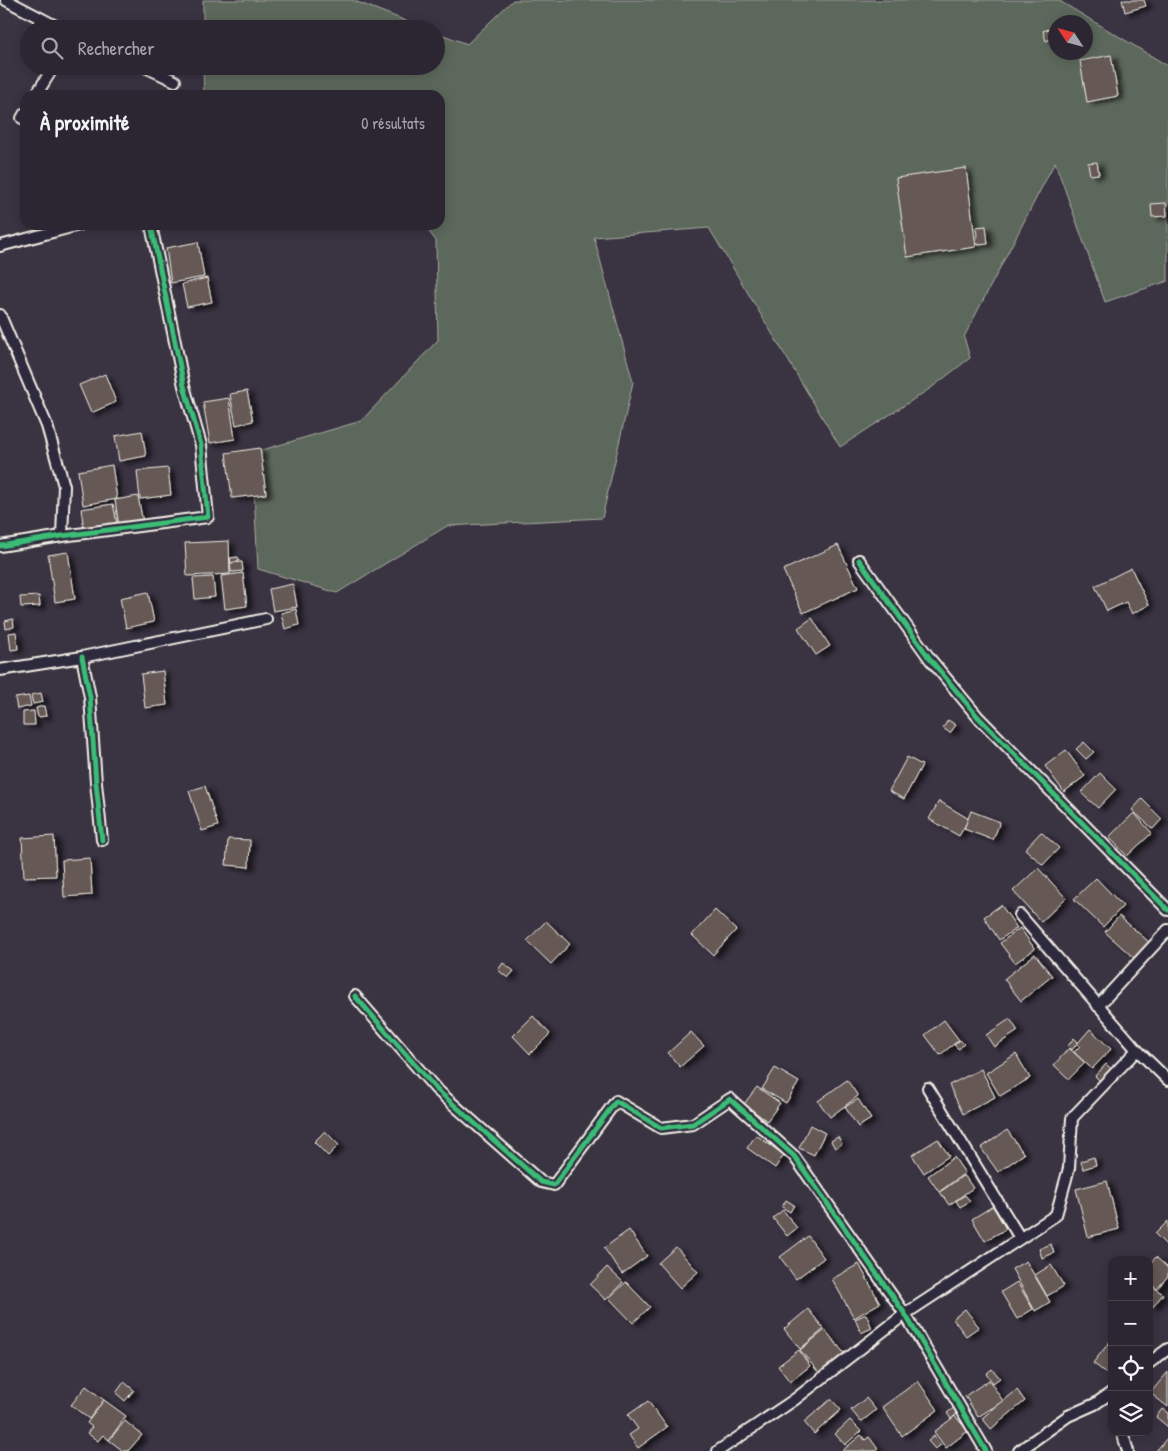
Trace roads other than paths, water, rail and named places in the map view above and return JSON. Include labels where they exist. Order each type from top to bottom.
[{"type":"street","points":[[6,0],[44,20]]},
{"type":"street","points":[[39,90],[48,75]]},
{"type":"street","points":[[162,75],[175,81]]},
{"type":"street","points":[[0,246],[60,230]]},
{"type":"street","points":[[0,546],[208,517],[201,446],[184,386],[152,230]]},
{"type":"street","points":[[0,315],[47,426],[64,486],[62,536]]},
{"type":"street","points":[[859,560],[930,659],[978,717],[1168,910]]},
{"type":"street","points":[[0,670],[82,657],[266,619]]},
{"type":"street","points":[[82,657],[90,697],[102,840]]},
{"type":"street","points":[[1020,916],[1137,1050],[1168,1080]]},
{"type":"street","points":[[1098,1006],[1168,930]]},
{"type":"street","points":[[355,996],[436,1089],[541,1182],[554,1185],[616,1101],[661,1128],[693,1124],[730,1099],[794,1156],[905,1314],[986,1451]]},
{"type":"street","points":[[718,1451],[794,1400],[905,1314],[1056,1215],[1069,1168],[1072,1118],[1137,1050]]},
{"type":"street","points":[[928,1088],[1020,1238]]},
{"type":"street","points":[[1153,1360],[1168,1349]]},
{"type":"street","points":[[1019,1451],[1068,1416],[1108,1397]]},
{"type":"street","points":[[1123,1436],[1128,1451]]}]
